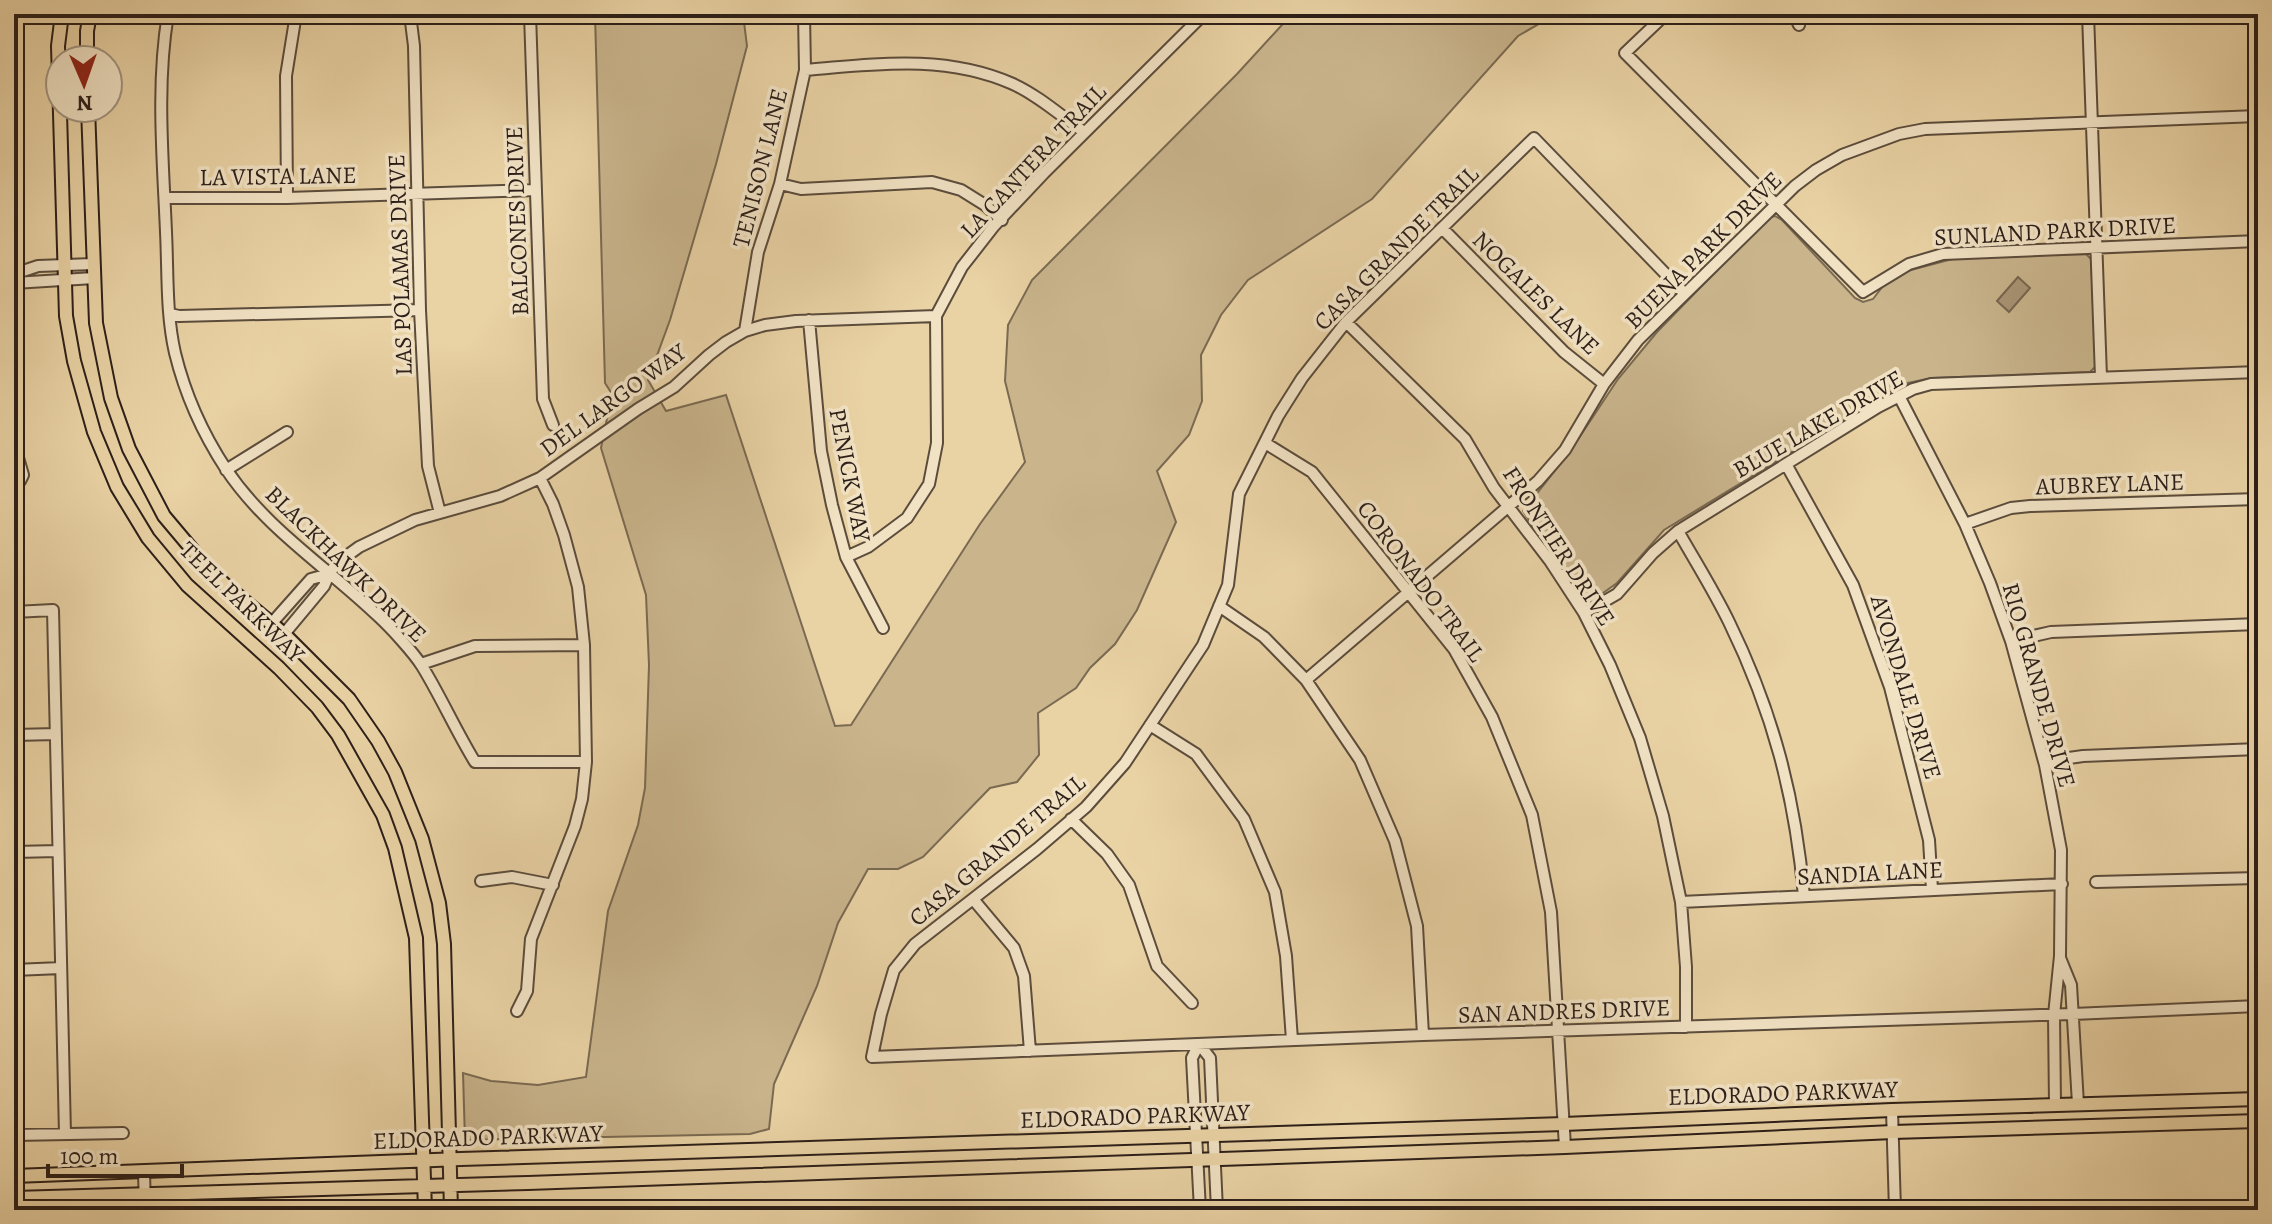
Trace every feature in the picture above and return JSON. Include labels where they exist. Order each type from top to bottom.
[{"type":"main road","name":"TEEL PARKWAY","points":[[62,14],[58,46],[66,316],[74,361],[94,432],[117,487],[148,538],[187,585],[317,707],[338,735],[383,815],[395,848],[416,938],[425,1210]]},
{"type":"main road","points":[[87,44],[90,14]]},
{"type":"main road","name":"TEEL PARKWAY","points":[[89,124],[96,323],[111,398],[129,449],[164,516],[201,560],[223,583],[284,634],[349,699],[395,772],[422,839],[439,903],[445,962],[451,1210]]},
{"type":"main road","points":[[253,645],[271,624]]},
{"type":"main road","points":[[266,657],[284,634]]},
{"type":"main road","points":[[383,815],[408,804]]},
{"type":"main road","points":[[417,961],[445,962]]},
{"type":"main road","name":"ELDORADO PARKWAY","points":[[14,1176],[2258,1099]]},
{"type":"main road","name":"ELDORADO PARKWAY","points":[[14,1198],[2258,1121]]},
{"type":"main road","points":[[691,1152],[692,1176]]},
{"type":"street","name":"BLACKHAWK DRIVE","points":[[168,14],[162,100],[170,314],[175,350],[190,401],[226,470],[267,521],[380,617],[421,664],[475,762],[586,762]]},
{"type":"street","points":[[287,198],[286,76],[296,14]]},
{"type":"street","name":"LAS POLAMAS DRIVE","points":[[410,14],[414,46],[420,310],[428,466],[440,513]]},
{"type":"street","name":"BALCONES DRIVE","points":[[530,14],[543,399],[553,425]]},
{"type":"street","name":"TENISON LANE","points":[[745,331],[758,252],[780,184],[805,70],[804,14]]},
{"type":"street","name":"LA CANTERA TRAIL","points":[[846,557],[868,547],[907,518],[929,484],[937,443],[936,316],[962,267],[1084,132],[1204,14]]},
{"type":"street","points":[[1666,14],[1625,53],[1776,204]]},
{"type":"street","points":[[2088,14],[2101,377]]},
{"type":"street","points":[[805,70],[888,63],[949,65],[978,71],[1013,84],[1084,132]]},
{"type":"street","name":"BUENA PARK DRIVE","points":[[1306,680],[1538,481],[1565,450],[1604,384],[1638,340],[1776,204],[1829,162],[1870,143],[1925,129],[2258,116]]},
{"type":"street","name":"CASA GRANDE TRAIL","points":[[872,1057],[894,970],[915,944],[1086,807],[1125,763],[1203,645],[1228,585],[1239,494],[1278,416],[1302,378],[1346,322],[1534,138],[1685,294]]},
{"type":"street","points":[[780,184],[814,189],[932,182],[961,190],[1002,220]]},
{"type":"street","name":"LA VISTA LANE","points":[[165,198],[287,198],[536,190]]},
{"type":"street","name":"SUNLAND PARK DRIVE","points":[[1776,204],[1863,292],[1909,264],[1943,254],[2258,241]]},
{"type":"street","name":"NOGALES LANE","points":[[1442,228],[1564,352],[1604,384]]},
{"type":"street","points":[[14,274],[38,266],[93,264]]},
{"type":"street","points":[[14,283],[94,278]]},
{"type":"street","points":[[170,314],[420,310]]},
{"type":"street","name":"DEL LARGO WAY","points":[[284,634],[324,586],[337,563],[359,547],[391,530],[500,496],[540,478],[674,387],[709,355],[745,331],[765,325],[809,320],[936,316]]},
{"type":"street","name":"PENICK WAY","points":[[809,320],[821,451],[832,505],[846,557],[883,628]]},
{"type":"street","name":"FRONTIER DRIVE","points":[[1346,322],[1465,439],[1494,488],[1550,561],[1584,613],[1610,665],[1640,738],[1663,816],[1681,902],[1686,1027]]},
{"type":"street","name":"BLUE LAKE DRIVE","points":[[1584,613],[1617,594],[1653,553],[1678,531],[1899,396],[1931,384],[2258,372]]},
{"type":"street","name":"RIO GRANDE DRIVE","points":[[1899,396],[1965,524],[1990,583],[2011,641],[2045,765],[2061,850],[2060,956],[2054,1015],[2055,1104]]},
{"type":"street","points":[[226,470],[287,432]]},
{"type":"street","name":"CORONADO TRAIL","points":[[1265,443],[1312,472],[1454,649],[1492,717],[1532,815],[1551,912],[1565,1147]]},
{"type":"street","points":[[14,444],[23,475],[17,483]]},
{"type":"street","name":"AVONDALE DRIVE","points":[[1786,464],[1853,585],[1890,687],[1929,840],[1932,890]]},
{"type":"street","points":[[517,1011],[527,991],[531,939],[575,826],[586,762],[584,645],[578,587],[557,514],[540,478]]},
{"type":"street","name":"AUBREY LANE","points":[[1965,524],[2011,508],[2258,499]]},
{"type":"street","points":[[1678,531],[1729,620],[1764,701],[1786,774],[1799,845],[1804,896]]},
{"type":"street","name":"DEL LARGO WAY","points":[[271,624],[311,579],[329,574]]},
{"type":"street","points":[[1219,606],[1264,637],[1306,680],[1360,760],[1395,841],[1417,926],[1423,1035]]},
{"type":"street","points":[[14,612],[53,610],[65,1134]]},
{"type":"street","points":[[2011,641],[2051,632],[2258,624]]},
{"type":"street","points":[[421,664],[475,646],[584,645]]},
{"type":"street","points":[[1150,725],[1196,754],[1244,819],[1275,892],[1286,956],[1292,1040]]},
{"type":"street","points":[[14,735],[56,734]]},
{"type":"street","points":[[2045,765],[2083,756],[2258,749]]},
{"type":"street","points":[[1071,819],[1107,854],[1129,885],[1157,966],[1192,1003]]},
{"type":"street","points":[[14,852],[58,851]]},
{"type":"street","points":[[481,881],[512,877],[553,885]]},
{"type":"street","points":[[2096,882],[2258,878]]},
{"type":"street","name":"SANDIA LANE","points":[[1681,902],[2062,884]]},
{"type":"street","points":[[973,899],[1014,948],[1024,976],[1030,1051]]},
{"type":"street","name":"RIO GRANDE DRIVE","points":[[2060,956],[2071,985],[2078,1104]]},
{"type":"street","points":[[14,970],[61,968]]},
{"type":"street","name":"SAN ANDRES DRIVE","points":[[872,1057],[2258,1006]]},
{"type":"street","points":[[1200,1210],[1192,1058],[1199,1044],[1210,1058],[1217,1210]]},
{"type":"street","points":[[1892,1110],[1895,1210]]},
{"type":"street","points":[[14,1135],[123,1133]]},
{"type":"street","points":[[144,1171],[145,1210]]},
{"type":"street","points":[[2222,1210],[2258,1209]]},
{"type":"shaded area","points":[[595,14],[743,14],[747,46],[670,320],[648,380],[666,411],[726,395],[835,726],[851,725],[980,524],[1025,462],[1005,381],[1008,325],[1032,280],[1237,74],[1292,14],[1556,14],[1518,36],[1372,199],[1248,280],[1221,315],[1201,355],[1202,401],[1189,435],[1157,471],[1176,522],[1137,610],[1115,644],[1090,668],[1076,688],[1038,713],[1039,755],[1017,782],[990,788],[923,857],[898,869],[868,869],[838,923],[817,986],[774,1084],[769,1129],[750,1134],[465,1140],[463,1073],[491,1081],[538,1085],[586,1077],[608,911],[638,825],[645,788],[649,665],[646,595],[601,448],[612,394],[605,383]]},
{"type":"shaded area","points":[[1775,216],[1855,298],[1863,302],[1873,299],[1883,286],[1907,271],[1960,257],[2086,254],[2091,259],[2096,366],[2090,372],[1932,378],[1903,384],[1664,530],[1617,583],[1584,602],[1523,511],[1569,453],[1618,379],[1657,332],[1768,218]]},
{"type":"shaded area","points":[[2018,277],[2030,288],[2009,312],[1997,301]]}]
